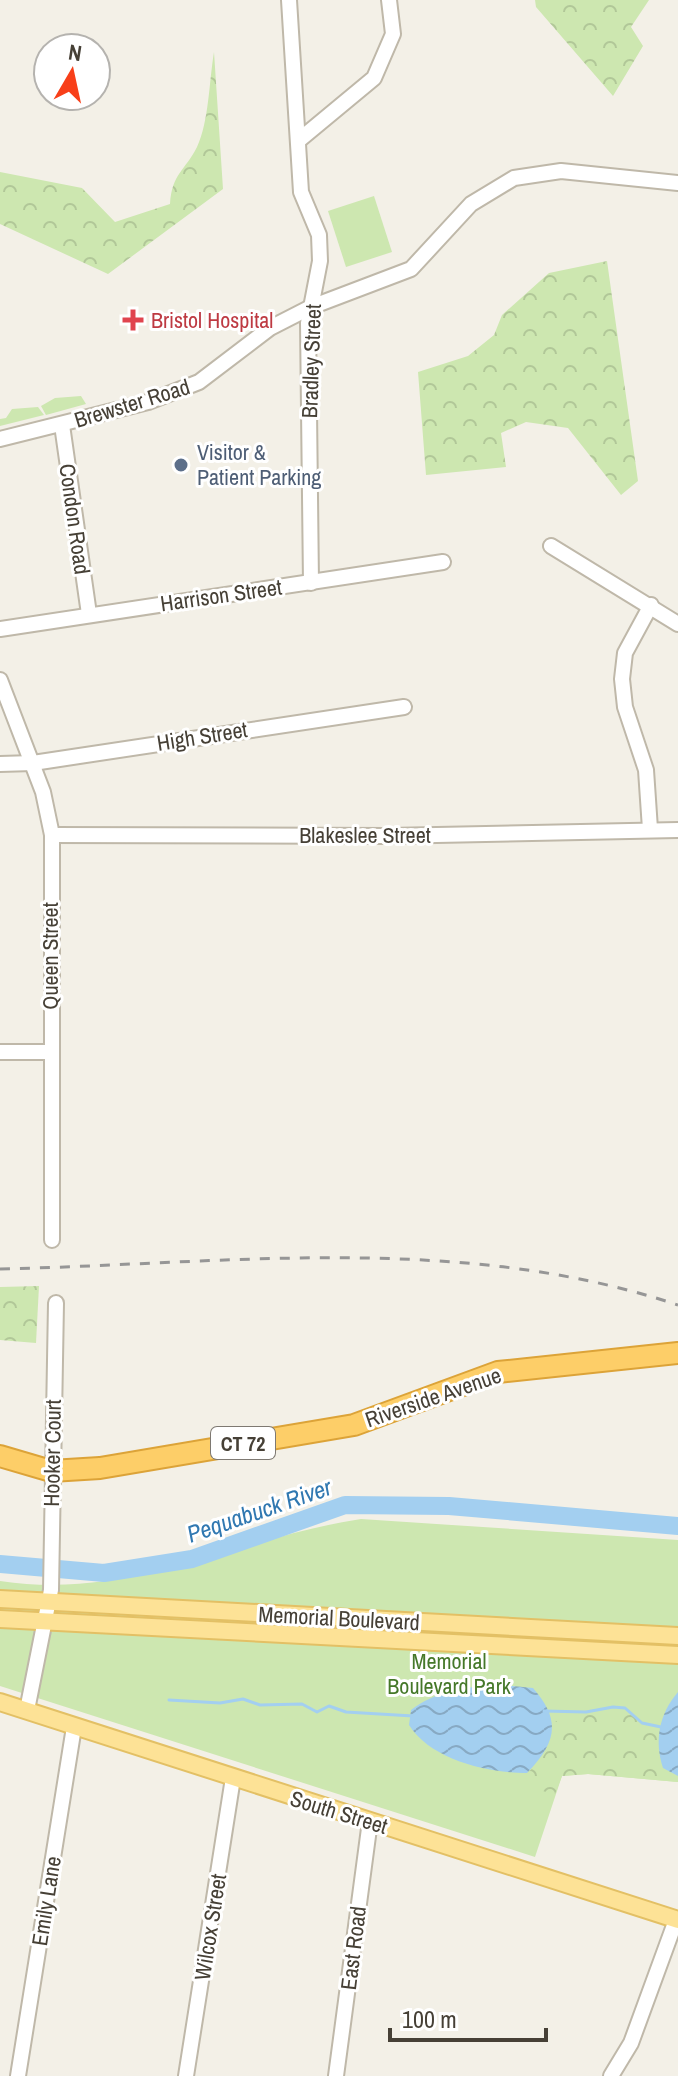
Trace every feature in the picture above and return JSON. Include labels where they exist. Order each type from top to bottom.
[{"type":"highway","name":"Riverside Avenue","points":[[0,1456],[51,1471],[100,1468],[354,1425],[498,1372],[678,1353]]},
{"type":"main road","name":"Memorial Boulevard","points":[[0,1599],[678,1636]]},
{"type":"main road","name":"Memorial Boulevard","points":[[0,1619],[678,1655]]},
{"type":"main road","name":"South Street","points":[[0,1702],[677,1920]]},
{"type":"street","name":"Bradley Street","points":[[289,0],[301,192],[319,235],[320,261],[308,323],[311,583]]},
{"type":"street","points":[[298,141],[374,78],[393,34],[389,0]]},
{"type":"street","name":"Brewster Road","points":[[0,439],[177,393],[221,369],[270,328],[311,307],[411,269],[471,204],[514,178],[561,171],[678,183]]},
{"type":"street","name":"Condon Road","points":[[62,425],[89,614]]},
{"type":"street","points":[[551,546],[678,624]]},
{"type":"street","name":"Harrison Street","points":[[0,629],[443,562]]},
{"type":"street","points":[[650,829],[646,770],[625,707],[622,679],[625,653],[651,605]]},
{"type":"street","name":"Queen Street","points":[[0,680],[33,763],[52,835],[52,1240]]},
{"type":"street","name":"High Street","points":[[0,764],[33,763],[404,707]]},
{"type":"street","name":"Blakeslee Street","points":[[52,835],[388,836],[678,830]]},
{"type":"street","points":[[0,1052],[50,1052]]},
{"type":"street","name":"Hooker Court","points":[[27,1710],[51,1584],[56,1303]]},
{"type":"street","name":"Emily Lane","points":[[18,2076],[74,1727]]},
{"type":"street","name":"Wilcox Street","points":[[186,2076],[233,1778]]},
{"type":"street","name":"East Road","points":[[336,2076],[370,1821]]},
{"type":"street","points":[[611,2076],[631,2043],[677,1920]]},
{"type":"green space","points":[[535,0],[649,0],[631,27],[643,46],[613,96],[536,7]]},
{"type":"green space","points":[[214,52],[223,189],[108,274],[0,224],[0,172],[82,188],[115,222],[170,204],[176,179],[201,137]]},
{"type":"green space","points":[[374,196],[392,252],[346,267],[328,211]]},
{"type":"green space","points":[[607,261],[638,481],[621,495],[568,428],[526,422],[501,433],[506,467],[426,475],[418,372],[468,356],[494,335],[502,315],[549,273]]},
{"type":"green space","points":[[81,396],[86,404],[46,415],[41,406],[55,398]]},
{"type":"green space","points":[[38,407],[44,415],[0,426],[0,419],[6,418],[12,409]]},
{"type":"green space","points":[[39,1286],[36,1343],[0,1340],[0,1287]]},
{"type":"green space","name":"Memorial Boulevard Park","points":[[361,1519],[678,1540],[678,1782],[588,1774],[562,1776],[535,1857],[0,1686],[0,1581],[49,1585],[140,1575],[315,1528]]},
{"type":"green space","points":[[613,1707],[659,1727],[658,1753],[663,1767],[678,1776],[678,1782],[588,1774],[562,1776],[555,1794],[538,1790],[528,1773],[550,1746],[551,1724],[577,1711]]},
{"type":"water","points":[[492,1684],[533,1688],[548,1711],[552,1732],[549,1742],[527,1773],[478,1767],[446,1756],[419,1737],[409,1725],[411,1710],[430,1699]]},
{"type":"water","points":[[678,1692],[678,1776],[663,1768],[659,1738],[666,1709]]},
{"type":"waterway","name":"Pequabuck River","points":[[0,1564],[104,1573],[192,1559],[345,1505],[449,1506],[678,1526]]},
{"type":"waterway","points":[[169,1700],[220,1703],[243,1699],[260,1705],[302,1704],[317,1712],[329,1706],[346,1712],[413,1716]]},
{"type":"waterway","points":[[544,1711],[586,1712],[625,1708],[642,1723],[661,1727]]},
{"type":"railway","points":[[0,1269],[256,1259],[427,1260],[511,1268],[595,1282],[678,1305]]},
{"type":"place","name":"Bristol Hospital","points":[[133,320]]},
{"type":"place","name":"Visitor & Patient Parking","points":[[181,465]]}]
